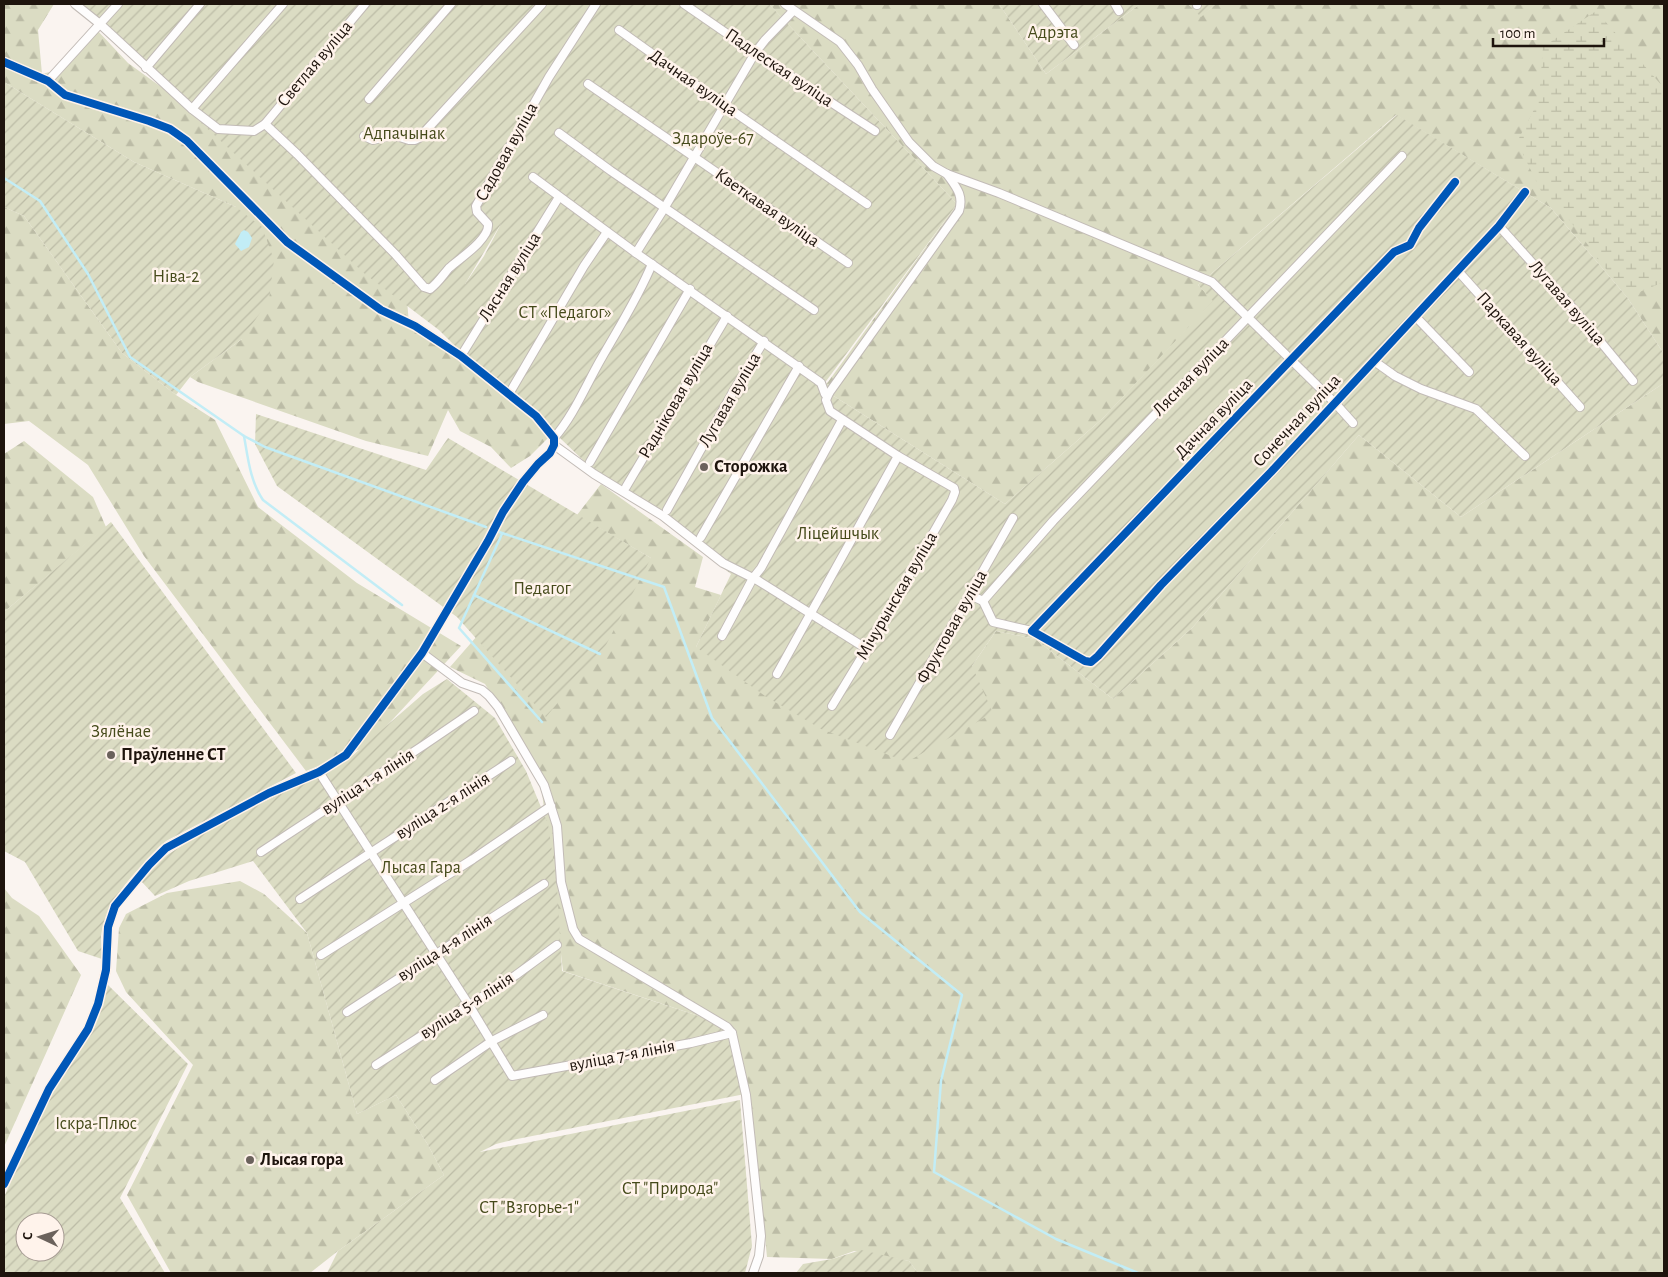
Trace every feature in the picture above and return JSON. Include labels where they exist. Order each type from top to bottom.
[{"type":"street","points":[[75,4],[100,24],[192,109],[218,129],[254,131],[265,124]]},
{"type":"street","points":[[48,81],[118,4]]},
{"type":"street","points":[[146,68],[200,4]]},
{"type":"street","points":[[192,109],[283,4]]},
{"type":"street","name":"Светлая вуліца","points":[[265,124],[365,4]]},
{"type":"street","points":[[369,98],[451,4]]},
{"type":"street","points":[[364,136],[373,140],[393,135],[410,140],[419,138],[542,4]]},
{"type":"street","name":"Садовая вуліца","points":[[265,124],[396,255],[424,287],[430,289],[450,267],[487,233],[488,224],[476,209],[478,202],[549,76],[596,4]]},
{"type":"street","name":"Падлеская вуліца","points":[[684,4],[875,131]]},
{"type":"street","points":[[785,4],[840,42],[858,64],[872,89],[909,142],[933,166],[947,174],[999,192],[1212,282],[1353,423]]},
{"type":"street","points":[[1043,4],[1074,45]]},
{"type":"street","points":[[636,253],[755,53],[793,11]]},
{"type":"street","name":"Дачная вуліца","points":[[619,30],[867,204]]},
{"type":"street","points":[[4,62],[48,81],[65,95],[170,129],[187,141],[287,242],[381,310],[415,326],[461,356],[536,416],[554,442],[594,474],[663,516],[724,563],[811,613],[866,649]]},
{"type":"street","name":"Кветкавая вуліца","points":[[588,84],[848,263]]},
{"type":"street","name":"Садовая вуліца","points":[[559,133],[611,171],[814,310]]},
{"type":"street","name":"Лясная вуліца","points":[[982,601],[1053,521],[1402,156]]},
{"type":"street","points":[[777,674],[898,456],[830,411],[826,400],[829,393],[959,211],[960,194],[947,174]]},
{"type":"street","points":[[533,177],[636,253],[799,366],[821,383],[825,394],[829,393]]},
{"type":"street","name":"Дачная вуліца","points":[[1032,631],[1394,252],[1410,245],[1419,228],[1456,182]]},
{"type":"street","name":"Сонечная вуліца","points":[[1032,631],[1085,661],[1091,662],[1098,656],[1161,585],[1458,271],[1499,226],[1525,192]]},
{"type":"street","name":"Лясная вуліца","points":[[461,356],[559,198]]},
{"type":"street","name":"Лугавая вуліца","points":[[1499,226],[1571,306],[1633,382]]},
{"type":"street","points":[[509,394],[584,266],[607,232]]},
{"type":"street","points":[[4,1184],[49,1089],[88,1029],[98,1004],[106,970],[108,927],[115,906],[149,865],[166,848],[269,792],[319,772],[346,755],[422,653],[503,512],[523,482],[550,453],[554,442],[634,304],[652,264]]},
{"type":"street","name":"Паркавая вуліца","points":[[1458,271],[1580,407]]},
{"type":"street","points":[[590,462],[690,289]]},
{"type":"street","name":"Радніковая вуліца","points":[[626,487],[727,316]]},
{"type":"street","points":[[1415,316],[1469,372]]},
{"type":"street","name":"Лугавая вуліца","points":[[667,510],[734,390],[764,342]]},
{"type":"street","points":[[1374,361],[1395,376],[1421,389],[1476,409],[1525,456]]},
{"type":"street","points":[[701,537],[799,366]]},
{"type":"street","points":[[722,636],[753,578],[766,560],[842,420]]},
{"type":"street","name":"Мічурынская вуліца","points":[[832,706],[952,500],[954,488],[898,456]]},
{"type":"street","name":"Фруктовая вуліца","points":[[890,735],[1013,518]]},
{"type":"street","points":[[970,594],[982,601],[993,622],[1032,631]]},
{"type":"street","points":[[422,653],[462,683],[482,690],[489,696],[544,785],[557,826],[561,882],[573,929],[579,938],[727,1027],[732,1032],[746,1095],[761,1236],[753,1273]]},
{"type":"street","name":"вуліца 1-я лінія","points":[[261,852],[474,711]]},
{"type":"street","name":"вуліца 2-я лінія","points":[[300,899],[511,761]]},
{"type":"street","points":[[319,772],[492,1041]]},
{"type":"street","points":[[321,955],[473,859],[551,806]]},
{"type":"street","name":"вуліца 4-я лінія","points":[[347,1012],[544,884]]},
{"type":"street","name":"вуліца 5-я лінія","points":[[376,1065],[516,975],[557,945]]},
{"type":"street","points":[[435,1080],[492,1041],[543,1015]]},
{"type":"street","name":"вуліца 7-я лінія","points":[[492,1041],[512,1076],[691,1043],[732,1032]]},
{"type":"green space","points":[[4,4],[54,4],[38,30],[42,74],[61,69],[96,29],[128,63],[254,154],[407,300],[409,324],[510,390],[548,438],[530,456],[511,468],[491,447],[460,431],[448,410],[428,456],[366,441],[198,382],[190,377],[242,339],[236,207],[134,162],[4,82]]},
{"type":"green space","points":[[70,4],[769,4],[957,204],[821,388],[1005,504],[1102,419],[1213,301],[1198,285],[1397,115],[1551,208],[1627,297],[1664,354],[1664,383],[1461,517],[1359,435],[1192,628],[1113,699],[1035,639],[996,631],[972,666],[993,713],[907,762],[821,729],[765,696],[696,647],[731,574],[586,463],[511,389],[460,351],[439,330],[365,274]],"holes":[[[502,222],[484,256],[465,284]]]},
{"type":"green space","points":[[769,4],[999,4],[1046,74],[1140,4],[1188,4],[1201,16],[1216,4],[1664,4],[1664,354],[1627,297],[1551,208],[1396,115],[1198,285],[1214,301],[1102,419],[1005,504],[821,388],[828,382],[957,204]]},
{"type":"green space","name":"Адрэта","points":[[999,4],[1140,4],[1046,74]]},
{"type":"green space","points":[[1188,4],[1216,4],[1201,17]]},
{"type":"green space","points":[[1596,11],[1664,88],[1664,282],[1627,297],[1558,205],[1541,191],[1517,142],[1539,100],[1543,47]]},
{"type":"green space","name":"Ніва-2","points":[[4,82],[134,162],[236,207],[262,227],[274,260],[269,300],[242,339],[190,377],[176,395],[122,353],[24,216],[4,207]]},
{"type":"green space","points":[[4,207],[24,216],[122,353],[176,395],[215,420],[258,507],[357,583],[461,646],[368,746],[306,771],[144,556],[88,465],[29,421],[4,424]]},
{"type":"green space","points":[[1664,383],[1664,1273],[918,1273],[909,1261],[854,1251],[832,1259],[767,1257],[750,1093],[732,1027],[563,971],[540,775],[485,684],[450,667],[477,636],[651,558],[577,515],[601,484],[703,557],[695,587],[721,595],[696,647],[972,666],[996,631],[1035,639],[1113,699],[1192,628],[1359,435],[1461,517]]},
{"type":"green space","name":"Педагог","points":[[256,414],[426,470],[448,438],[651,558],[606,645],[546,717],[457,617],[277,486],[255,444]]},
{"type":"green space","points":[[24,441],[93,497],[106,527],[4,612],[4,454]]},
{"type":"green space","name":"Зялёнае","points":[[111,522],[296,773],[166,841],[160,846],[123,887],[109,910],[101,936],[102,959],[78,951],[25,862],[4,851],[4,612]]},
{"type":"green space","name":"Лысая Гара","points":[[447,679],[495,718],[526,771],[548,824],[557,886],[562,971],[732,1027],[750,1093],[512,1140],[496,1144],[480,1152],[740,1100],[752,1246],[745,1273],[327,1273],[338,1251],[444,1175],[428,1145],[396,1095],[357,1114],[307,933],[253,861],[189,881],[155,896],[141,881],[159,860],[220,822],[325,773],[352,756],[423,694]]},
{"type":"green space","points":[[240,881],[264,894],[307,933],[357,1114],[396,1095],[428,1145],[444,1175],[310,1273],[171,1273],[127,1195],[193,1065],[126,992],[116,971],[119,928],[126,914],[167,893]]},
{"type":"green space","points":[[4,888],[12,898],[39,916],[81,975],[4,1147]]},
{"type":"green space","name":"Іскра-Плюс","points":[[107,984],[188,1064],[120,1198],[165,1273],[4,1273],[4,1197],[47,1101],[58,1081],[75,1059],[96,1020]]},
{"type":"green space","points":[[861,1250],[909,1261],[918,1273],[796,1273],[803,1264],[832,1259]]},
{"type":"water","points":[[244,230],[252,238],[249,247],[241,251],[235,244]]},
{"type":"waterway","points":[[4,178],[40,201],[88,274],[130,357],[244,436],[265,447],[486,527]]},
{"type":"waterway","points":[[244,436],[252,477],[263,500],[402,605]]},
{"type":"waterway","points":[[499,532],[664,587],[712,718],[860,912],[962,995],[941,1081],[934,1172],[1056,1239],[1138,1273]]},
{"type":"waterway","points":[[502,534],[459,628],[542,722]]},
{"type":"waterway","points":[[474,595],[600,654]]},
{"type":"cycle path","points":[[4,62],[48,81],[65,95],[170,129],[187,141],[287,242],[381,310],[415,326],[461,356],[536,416],[554,438],[554,445],[550,453],[523,482],[503,512],[422,653],[346,755],[319,772],[269,793],[166,848],[149,865],[115,906],[108,927],[106,970],[98,1004],[88,1029],[49,1089],[4,1184]]},
{"type":"cycle path","points":[[1455,182],[1419,228],[1410,245],[1394,252],[1032,631],[1085,661],[1091,662],[1098,656],[1161,585],[1271,472],[1499,226],[1525,192]]},
{"type":"place","name":"Сторожка","points":[[704,467]]},
{"type":"place","name":"Праўленне СТ","points":[[111,755]]},
{"type":"place","name":"Лысая гора","points":[[250,1160]]},
{"type":"park label","name":"Адпачынак","points":[[404,134]]},
{"type":"park label","name":"Здароўе-67","points":[[713,139]]},
{"type":"park label","name":"СТ «Педагог»","points":[[565,313]]},
{"type":"park label","name":"Ліцейшчык","points":[[838,534]]},
{"type":"park label","name":"СТ \"Природа\"","points":[[670,1189]]},
{"type":"park label","name":"СТ \"Взгорье-1\"","points":[[529,1208]]}]
